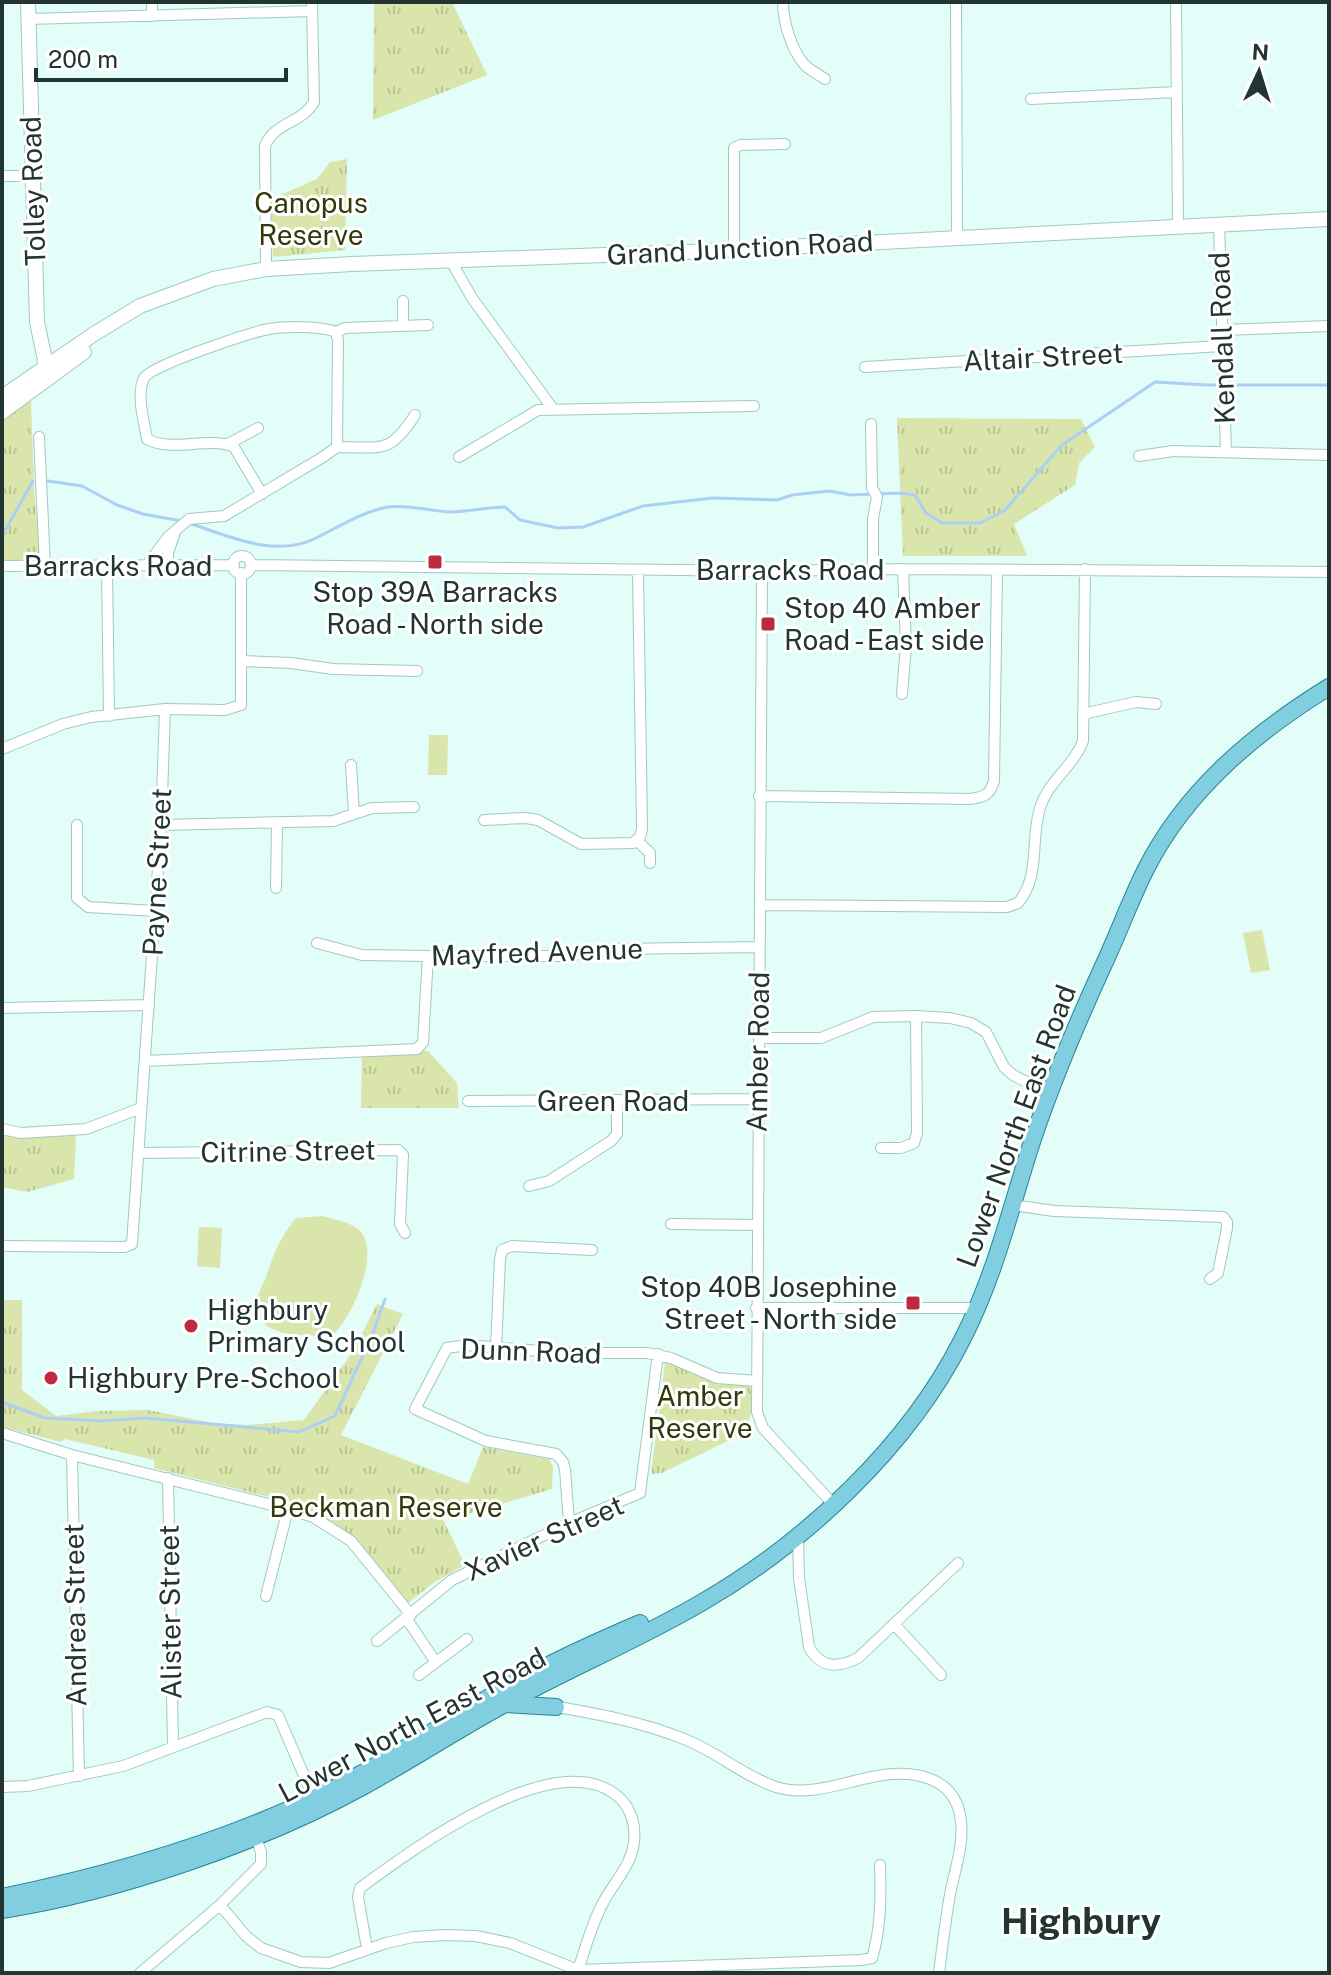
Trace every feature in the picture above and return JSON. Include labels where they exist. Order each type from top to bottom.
[{"type":"main road","name":"Tolley Road","points":[[28,2],[39,366],[47,374]]},
{"type":"main road","name":"Grand Junction Road","points":[[2,397],[47,374],[65,354],[123,315],[213,279],[266,269],[734,250],[1329,219]]},
{"type":"main road","name":"Grand Junction Road","points":[[2,412],[47,374],[155,300]]},
{"type":"main road","points":[[2,391],[27,372],[39,352],[65,354]]},
{"type":"main road","name":"Lower North East Road","points":[[315,1804],[357,1776],[527,1685],[555,1678],[699,1604],[779,1550],[833,1504],[887,1451],[922,1407],[961,1342],[977,1308],[998,1255],[1012,1205],[1070,1038],[1148,865],[1182,814],[1220,770],[1287,713],[1329,687]]},
{"type":"main road","name":"Lower North East Road","points":[[2,1910],[130,1880],[363,1787],[505,1704],[570,1654],[658,1615],[779,1550]]},
{"type":"main road","points":[[505,1704],[556,1707]]},
{"type":"main road","name":"Lower North East Road","points":[[2,1897],[98,1875],[254,1831]]},
{"type":"street","points":[[152,2],[152,16]]},
{"type":"street","points":[[783,2],[783,17],[799,56],[808,68],[825,79]]},
{"type":"street","points":[[956,2],[957,237]]},
{"type":"street","points":[[1176,2],[1178,226]]},
{"type":"street","points":[[29,19],[152,16],[312,6],[314,102],[309,113],[269,135],[265,146],[266,269]]},
{"type":"street","points":[[1031,99],[1177,92]]},
{"type":"street","points":[[734,250],[734,148],[740,145],[785,144]]},
{"type":"street","points":[[2,176],[31,176]]},
{"type":"street","name":"Kendall Road","points":[[1219,224],[1226,452]]},
{"type":"street","points":[[451,261],[472,298],[553,409]]},
{"type":"street","points":[[403,301],[403,326]]},
{"type":"street","points":[[262,494],[234,447],[228,444],[168,444],[147,439],[141,391],[143,378],[148,372],[166,363],[270,329],[327,328],[336,332],[345,328],[428,325]]},
{"type":"street","points":[[1222,330],[1329,326]]},
{"type":"street","points":[[336,332],[337,447]]},
{"type":"street","name":"Altair Street","points":[[865,367],[1222,346]]},
{"type":"street","points":[[459,457],[538,410],[754,406]]},
{"type":"street","points":[[147,565],[182,524],[224,516],[337,447],[390,445],[399,439],[415,415]]},
{"type":"street","points":[[871,424],[872,488],[877,497],[873,519],[873,569]]},
{"type":"street","points":[[228,444],[258,428]]},
{"type":"street","points":[[39,437],[45,566]]},
{"type":"street","points":[[1139,456],[1173,451],[1329,455]]},
{"type":"street","points":[[168,566],[168,553],[182,524]]},
{"type":"street","points":[[2,749],[63,724],[165,709],[225,710],[241,705],[242,661],[236,558],[249,558],[249,570],[238,569]]},
{"type":"street","name":"Barracks Road","points":[[2,566],[147,565],[238,569]]},
{"type":"street","name":"Barracks Road","points":[[251,565],[762,571],[1085,569],[1329,572]]},
{"type":"street","points":[[107,566],[109,716]]},
{"type":"street","points":[[902,694],[906,646],[903,569]]},
{"type":"street","points":[[760,905],[1007,907],[1018,903],[1032,874],[1040,807],[1049,788],[1079,751],[1083,741],[1085,569]]},
{"type":"street","points":[[484,820],[538,820],[581,844],[633,843],[636,840],[642,829],[638,570]]},
{"type":"street","points":[[759,796],[984,797],[994,781],[997,570]]},
{"type":"street","name":"Amber Road","points":[[762,571],[757,1412],[763,1428],[833,1504]]},
{"type":"street","points":[[242,661],[333,669],[417,671]]},
{"type":"street","points":[[1083,714],[1136,702],[1156,704]]},
{"type":"street","name":"Payne Street","points":[[2,1246],[125,1247],[132,1244],[161,825],[165,709]]},
{"type":"street","points":[[351,765],[354,814]]},
{"type":"street","points":[[161,825],[333,821],[372,808],[414,807]]},
{"type":"street","points":[[276,888],[277,823]]},
{"type":"street","points":[[77,825],[76,890],[81,903],[88,907],[155,911]]},
{"type":"street","points":[[636,840],[650,853],[650,863]]},
{"type":"street","name":"Mayfred Avenue","points":[[317,943],[362,955],[428,956],[566,956],[615,949],[759,947]]},
{"type":"street","points":[[145,1061],[417,1049],[423,1042],[428,956]]},
{"type":"street","points":[[2,1008],[149,1005]]},
{"type":"street","points":[[881,1148],[901,1148],[914,1143],[917,1133],[916,1016]]},
{"type":"street","points":[[759,1038],[821,1038],[873,1017],[916,1016],[971,1023],[986,1032],[1004,1067],[1050,1094]]},
{"type":"street","name":"Green Road","points":[[468,1101],[758,1099]]},
{"type":"street","points":[[529,1186],[549,1181],[611,1141],[617,1134],[617,1101]]},
{"type":"street","points":[[2,1129],[21,1133],[86,1129],[141,1108]]},
{"type":"street","name":"Citrine Street","points":[[139,1153],[398,1150],[403,1155],[400,1224],[405,1233]]},
{"type":"street","points":[[1012,1205],[1054,1211],[1223,1217],[1227,1228],[1218,1273],[1210,1279]]},
{"type":"street","points":[[671,1224],[757,1225]]},
{"type":"street","points":[[496,1348],[502,1250],[512,1246],[592,1250]]},
{"type":"street","points":[[756,1308],[977,1308]]},
{"type":"street","name":"Dunn Road","points":[[569,1523],[565,1469],[556,1454],[486,1441],[415,1409],[447,1348],[467,1345],[564,1353],[658,1354],[717,1378],[757,1381]]},
{"type":"street","name":"Xavier Street","points":[[377,1641],[452,1580],[569,1523],[640,1493],[658,1354]]},
{"type":"street","points":[[2,1433],[72,1455],[313,1517],[351,1541],[408,1616],[435,1661]]},
{"type":"street","name":"Andrea Street","points":[[72,1455],[79,1776]]},
{"type":"street","name":"Alister Street","points":[[168,1478],[173,1747]]},
{"type":"street","points":[[266,1596],[288,1509]]},
{"type":"street","points":[[798,1534],[802,1614],[809,1647],[813,1656],[830,1666],[846,1664],[858,1658],[958,1563]]},
{"type":"street","points":[[894,1624],[941,1675]]},
{"type":"street","points":[[419,1675],[467,1639]]},
{"type":"street","points":[[555,1678],[549,1693],[556,1707]]},
{"type":"street","points":[[527,1685],[540,1700],[556,1707],[625,1720],[684,1739],[720,1756],[752,1777],[793,1791],[816,1790],[894,1772],[930,1777],[944,1786],[959,1809],[961,1838],[939,1973]]},
{"type":"street","points":[[2,1787],[28,1786],[123,1766],[267,1712],[278,1715],[315,1804]]},
{"type":"street","points":[[367,1949],[358,1897],[360,1888],[487,1805],[554,1783],[590,1782],[604,1787],[624,1802],[631,1813],[634,1840],[624,1871],[602,1905],[578,1970]]},
{"type":"street","points":[[140,1973],[220,1905],[261,1864],[261,1852],[254,1831]]},
{"type":"street","points":[[220,1905],[246,1936],[261,1948],[301,1962],[329,1963],[413,1937],[476,1936],[510,1943],[578,1970],[872,1958],[881,1900],[880,1865]]},
{"type":"green space","points":[[374,2],[452,2],[487,75],[373,120]]},
{"type":"green space","name":"Canopus Reserve","points":[[347,159],[345,250],[273,257],[271,199],[317,179],[330,162]]},
{"type":"green space","points":[[31,400],[40,553],[35,559],[2,561],[2,421]]},
{"type":"green space","points":[[897,418],[1081,419],[1095,447],[1079,463],[1075,485],[1014,524],[1027,556],[903,556]]},
{"type":"green space","points":[[429,735],[448,735],[447,775],[428,775]]},
{"type":"green space","points":[[1262,930],[1270,970],[1251,973],[1243,933]]},
{"type":"green space","points":[[417,1049],[428,1051],[457,1083],[459,1108],[361,1108],[362,1054]]},
{"type":"green space","points":[[76,1135],[74,1179],[27,1192],[2,1187],[4,1136]]},
{"type":"green space","points":[[322,1216],[358,1229],[365,1239],[366,1267],[356,1299],[334,1334],[314,1336],[278,1331],[260,1319],[256,1306],[260,1292],[279,1244],[296,1218]]},
{"type":"green space","points":[[199,1227],[222,1228],[220,1268],[197,1266]]},
{"type":"green space","name":"Beckman Reserve","points":[[2,1300],[22,1300],[22,1390],[56,1416],[148,1410],[213,1423],[247,1425],[304,1420],[354,1350],[377,1304],[403,1314],[341,1435],[468,1484],[483,1447],[549,1459],[553,1467],[552,1489],[461,1516],[437,1507],[465,1565],[433,1583],[407,1604],[351,1541],[304,1506],[154,1468],[154,1460],[2,1427]]},
{"type":"green space","name":"Amber Reserve","points":[[671,1358],[738,1379],[757,1391],[746,1432],[662,1473],[651,1474],[665,1363]]},
{"type":"waterway","points":[[189,523],[251,543],[283,546],[314,539],[359,516],[395,506],[449,512],[505,507],[520,520],[558,528],[583,527],[643,506],[713,498],[777,500],[829,491],[851,495],[915,495],[926,513],[942,523],[980,523],[1004,511],[1062,445],[1155,382],[1329,385]]},
{"type":"waterway","points":[[2,536],[33,481]]},
{"type":"waterway","points":[[48,481],[82,486],[117,505],[143,514],[182,521]]},
{"type":"waterway","points":[[2,1402],[45,1418],[103,1421],[144,1418],[299,1432],[335,1416],[372,1336],[385,1299]]},
{"type":"place","name":"Stop 39A Barracks Road - North side","points":[[435,562]]},
{"type":"place","name":"Stop 40 Amber Road - East side","points":[[768,624]]},
{"type":"place","name":"Stop 40B Josephine Street - North side","points":[[913,1303]]},
{"type":"place","name":"Highbury Primary School","points":[[191,1326]]},
{"type":"place","name":"Highbury Pre-School","points":[[51,1378]]},
{"type":"district","name":"Highbury","points":[[1081,1921]]}]
